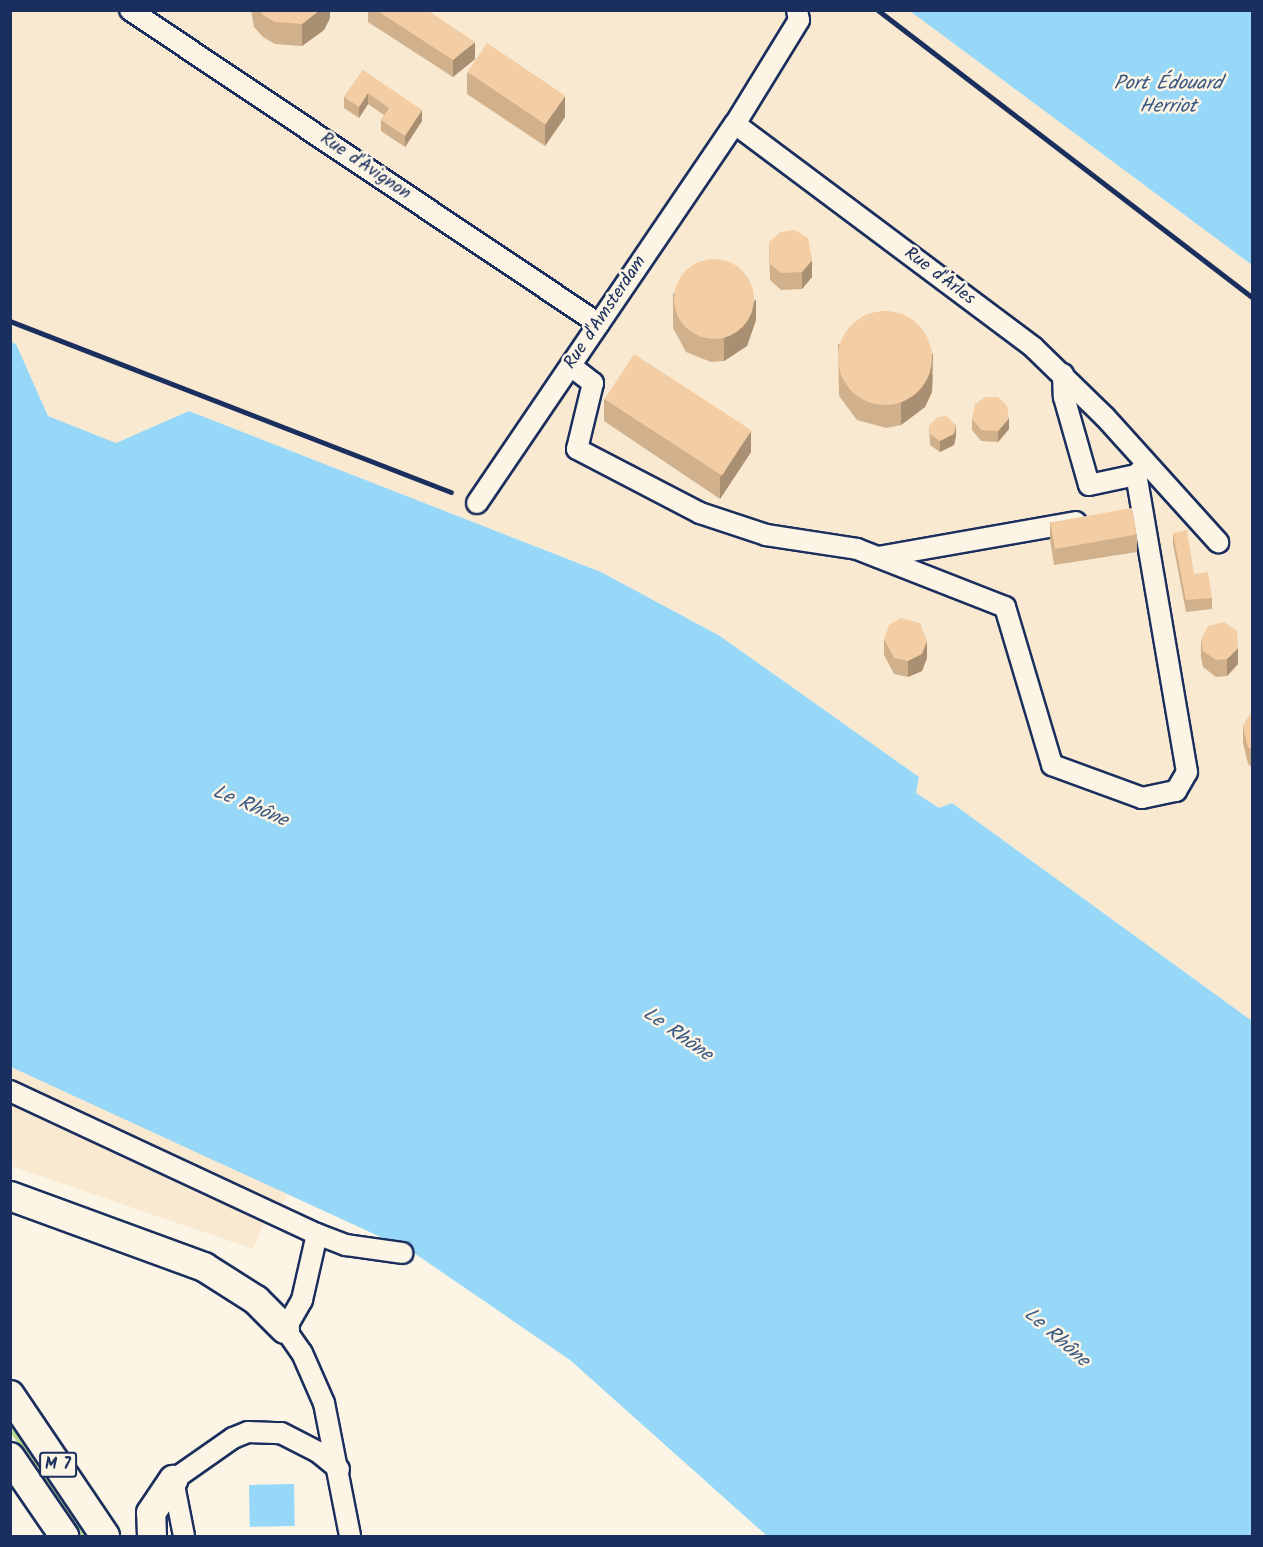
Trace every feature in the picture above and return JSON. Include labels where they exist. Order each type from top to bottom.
[{"type":"highway","points":[[10,1196],[204,1267],[256,1300],[285,1329]]},
{"type":"highway","name":"M 7","points":[[10,1395],[105,1536]]},
{"type":"highway","name":"M 7","points":[[10,1457],[64,1536]]},
{"type":"highway","points":[[152,1536],[151,1513],[173,1480]]},
{"type":"street","name":"Rue d'Avignon","points":[[130,10],[599,324]]},
{"type":"street","points":[[735,124],[799,20],[796,10]]},
{"type":"street","name":"Rue d'Amsterdam","points":[[477,503],[735,124]]},
{"type":"street","name":"Rue d'Arles","points":[[735,124],[1033,347],[1063,374],[1141,469],[1218,542]]},
{"type":"street","points":[[571,366],[593,383],[577,449],[700,513],[766,535],[857,549],[1005,608],[1052,765],[1142,798],[1176,791],[1187,771],[1145,510],[1141,469],[1089,485],[1064,397],[1063,374]]},
{"type":"street","points":[[1122,514],[1145,510]]},
{"type":"street","points":[[878,557],[1098,518]]},
{"type":"street","points":[[10,1091],[317,1234],[346,1245],[402,1253]]},
{"type":"street","points":[[317,1234],[302,1300],[285,1329],[321,1394],[339,1469],[350,1536]]},
{"type":"street","points":[[184,1536],[173,1480],[233,1438],[266,1431],[296,1439],[339,1469]]},
{"type":"shaded area","name":"Port Édouard Herriot","points":[[10,11],[910,11],[1252,265],[1252,1021],[952,803],[939,808],[916,793],[919,777],[720,636],[601,572],[189,411],[116,443],[48,416],[16,344],[11,342]]},
{"type":"shaded area","points":[[11,1067],[288,1193],[271,1226],[264,1224],[253,1249],[11,1166]]},
{"type":"green space","points":[[10,1417],[92,1536],[81,1536],[11,1433]]},
{"type":"water","name":"Port Édouard Herriot","points":[[910,11],[1252,11],[1252,265]]},
{"type":"water","name":"Le Rhône","points":[[11,342],[16,344],[48,416],[116,443],[189,411],[601,572],[720,636],[919,777],[916,793],[939,808],[952,803],[1252,1021],[1252,1536],[767,1536],[570,1360],[411,1251],[11,1067]]},
{"type":"water","points":[[294,1484],[295,1526],[250,1527],[249,1485]]},
{"type":"building","points":[[259,10],[320,10],[302,24],[275,22]]},
{"type":"building","points":[[376,10],[427,10],[475,42],[453,60]]},
{"type":"building","points":[[487,43],[565,96],[545,125],[467,72]]},
{"type":"building","points":[[363,70],[422,110],[405,136],[381,120],[389,108],[368,93],[359,107],[344,97]]},
{"type":"building","points":[[795,230],[808,238],[812,260],[802,272],[781,273],[770,264],[769,242],[780,232]]},
{"type":"building","points":[[714,259],[729,262],[742,271],[751,284],[754,299],[751,314],[742,327],[729,336],[714,339],[699,336],[686,327],[677,314],[674,299],[677,284],[686,271],[699,262]]},
{"type":"building","points":[[885,311],[903,314],[918,325],[929,340],[932,358],[929,376],[918,391],[903,402],[885,405],[867,402],[852,391],[841,376],[838,358],[841,340],[852,325],[867,314]]},
{"type":"building","points":[[634,354],[751,430],[722,476],[605,399]]},
{"type":"building","points":[[985,397],[998,397],[1007,406],[1009,418],[998,431],[981,430],[972,419],[975,404]]},
{"type":"building","points":[[946,416],[956,425],[954,434],[940,441],[930,434],[929,426],[938,417]]},
{"type":"building","points":[[1132,508],[1137,535],[1055,549],[1050,522]]},
{"type":"building","points":[[1187,530],[1194,574],[1208,572],[1212,598],[1186,600],[1173,533]]},
{"type":"building","points":[[901,618],[920,623],[927,641],[922,654],[908,661],[894,658],[884,639],[889,625]]},
{"type":"building","points":[[1224,622],[1237,631],[1238,648],[1227,659],[1216,660],[1203,651],[1201,640],[1208,626]]},
{"type":"building","points":[[1252,712],[1252,750],[1248,747],[1243,726]]},
{"type":"railway","points":[[878,10],[1252,297]]},
{"type":"railway","points":[[10,321],[451,492]]}]
